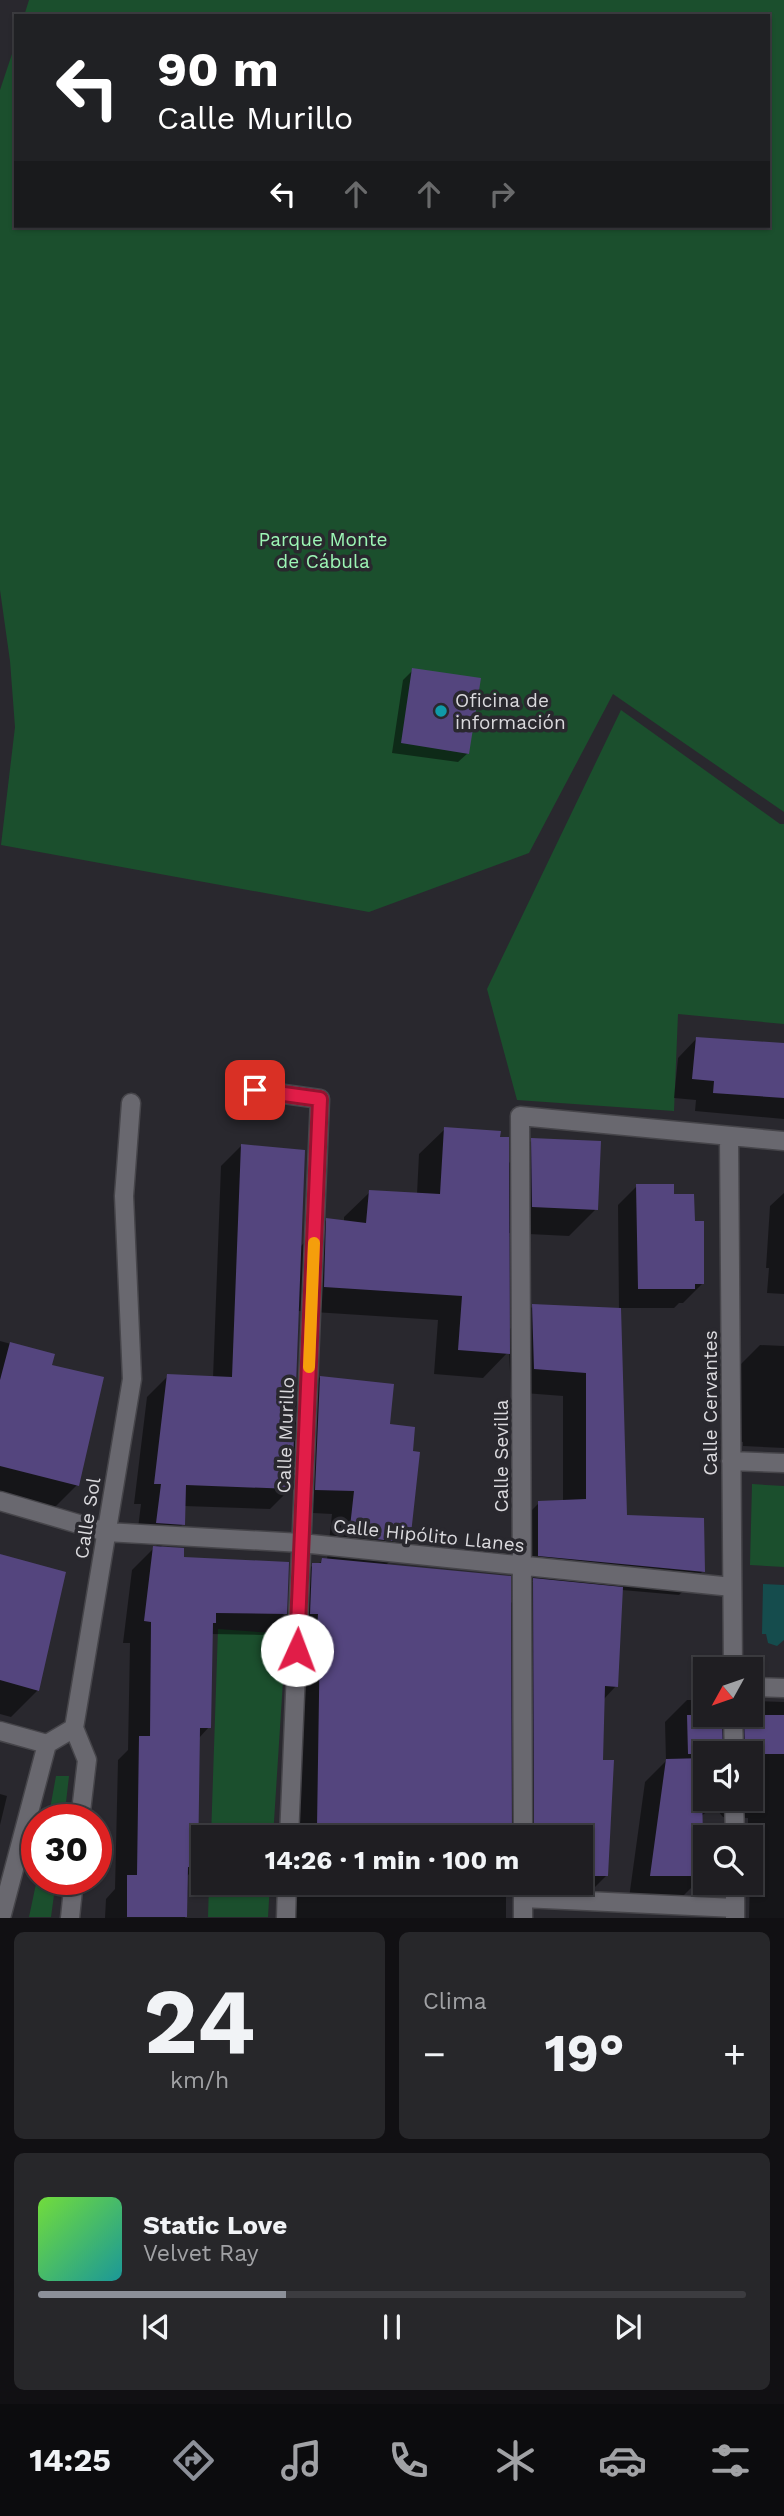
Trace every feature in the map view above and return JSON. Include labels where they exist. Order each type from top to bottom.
[{"type":"street","name":"Calle Murillo","points":[[255,1090],[320,1099],[290,1825]]},
{"type":"street","name":"Calle Sol","points":[[74,1728],[132,1379],[124,1196],[131,1103]]},
{"type":"street","name":"Calle Sevilla","points":[[523,1825],[520,1116],[729,1136]]},
{"type":"street","points":[[729,1136],[784,1141]]},
{"type":"street","name":"Calle Cervantes","points":[[729,1136],[733,1657]]},
{"type":"street","points":[[731,1461],[784,1463]]},
{"type":"street","name":"Calle Hipólito Llanes","points":[[0,1501],[106,1532],[301,1543],[732,1587]]},
{"type":"street","points":[[763,1687],[784,1688]]},
{"type":"street","points":[[1,1917],[47,1744],[74,1728],[87,1760],[82,1804]]},
{"type":"street","points":[[0,1731],[47,1744]]},
{"type":"street","points":[[70,1917],[72,1895]]},
{"type":"street","points":[[286,1917],[287,1895]]},
{"type":"street","points":[[523,1895],[523,1917]]},
{"type":"street","points":[[562,1895],[735,1913],[735,1895]]},
{"type":"green space","name":"Parque Monte de Cábula","points":[[29,0],[784,0],[784,812],[613,694],[529,853],[369,912],[1,845],[15,727],[10,661],[0,590],[0,90],[14,48],[14,228],[770,228],[770,14],[25,14]]},
{"type":"green space","points":[[621,710],[780,824],[784,824],[784,1024],[678,1014],[674,1111],[517,1100],[487,989]]},
{"type":"green space","points":[[752,1484],[784,1486],[784,1567],[750,1565]]},
{"type":"green space","points":[[218,1629],[286,1634],[274,1825],[211,1825]]},
{"type":"green space","points":[[56,1776],[69,1776],[66,1804],[51,1804]]},
{"type":"green space","points":[[34,1895],[54,1895],[51,1917],[29,1917]]},
{"type":"green space","points":[[209,1895],[269,1895],[268,1917],[208,1917]]},
{"type":"water","points":[[763,1584],[784,1585],[784,1640],[777,1646],[768,1643],[766,1634],[762,1634]]},
{"type":"building","name":"Oficina de información","points":[[412,668],[481,678],[469,754],[401,743]]},
{"type":"building","points":[[696,1037],[784,1043],[784,1098],[713,1093],[714,1081],[692,1079]]},
{"type":"building","points":[[444,1127],[501,1131],[500,1137],[509,1137],[510,1354],[458,1350],[462,1296],[324,1287],[326,1218],[366,1223],[369,1190],[440,1194]]},
{"type":"building","points":[[531,1138],[601,1141],[598,1210],[532,1207]]},
{"type":"building","points":[[241,1144],[305,1150],[292,1489],[186,1485],[185,1525],[156,1523],[161,1484],[154,1484],[167,1374],[232,1377]]},
{"type":"building","points":[[636,1184],[674,1184],[674,1194],[694,1194],[695,1221],[704,1221],[704,1284],[695,1284],[695,1289],[638,1289]]},
{"type":"building","points":[[532,1304],[621,1308],[627,1515],[704,1518],[705,1572],[538,1556],[538,1501],[586,1499],[586,1373],[534,1369]]},
{"type":"building","points":[[10,1342],[55,1354],[52,1365],[104,1377],[79,1486],[0,1466],[0,1380]]},
{"type":"building","points":[[320,1376],[394,1384],[390,1424],[415,1427],[413,1451],[420,1452],[410,1543],[349,1536],[354,1491],[315,1490]]},
{"type":"building","points":[[153,1546],[184,1548],[184,1557],[289,1562],[287,1614],[216,1613],[216,1623],[213,1623],[211,1728],[200,1728],[199,1825],[191,1825],[187,1917],[127,1917],[127,1875],[137,1875],[139,1736],[150,1736],[151,1622],[144,1621]]},
{"type":"building","points":[[0,1554],[66,1572],[39,1691],[0,1680]]},
{"type":"building","points":[[322,1558],[511,1576],[512,1825],[317,1825],[320,1630],[317,1630],[318,1614],[310,1614],[312,1563],[321,1563]]},
{"type":"building","points":[[533,1578],[623,1587],[618,1687],[605,1686],[603,1760],[614,1760],[608,1876],[593,1876],[593,1825],[534,1825]]},
{"type":"building","points":[[687,1715],[693,1715],[693,1727],[722,1727],[723,1741],[693,1741],[693,1754],[688,1754]]},
{"type":"building","points":[[763,1715],[784,1715],[784,1754],[763,1754],[763,1741],[745,1741],[744,1727],[763,1727]]},
{"type":"building","points":[[693,1758],[693,1811],[702,1811],[703,1825],[693,1825],[693,1876],[650,1876],[666,1759]]},
{"type":"slow traffic","points":[[309,1367],[314,1243]]},
{"type":"place","name":"Oficina de información","points":[[441,711]]},
{"type":"route","points":[[255,1090],[320,1099],[297,1650]]}]
